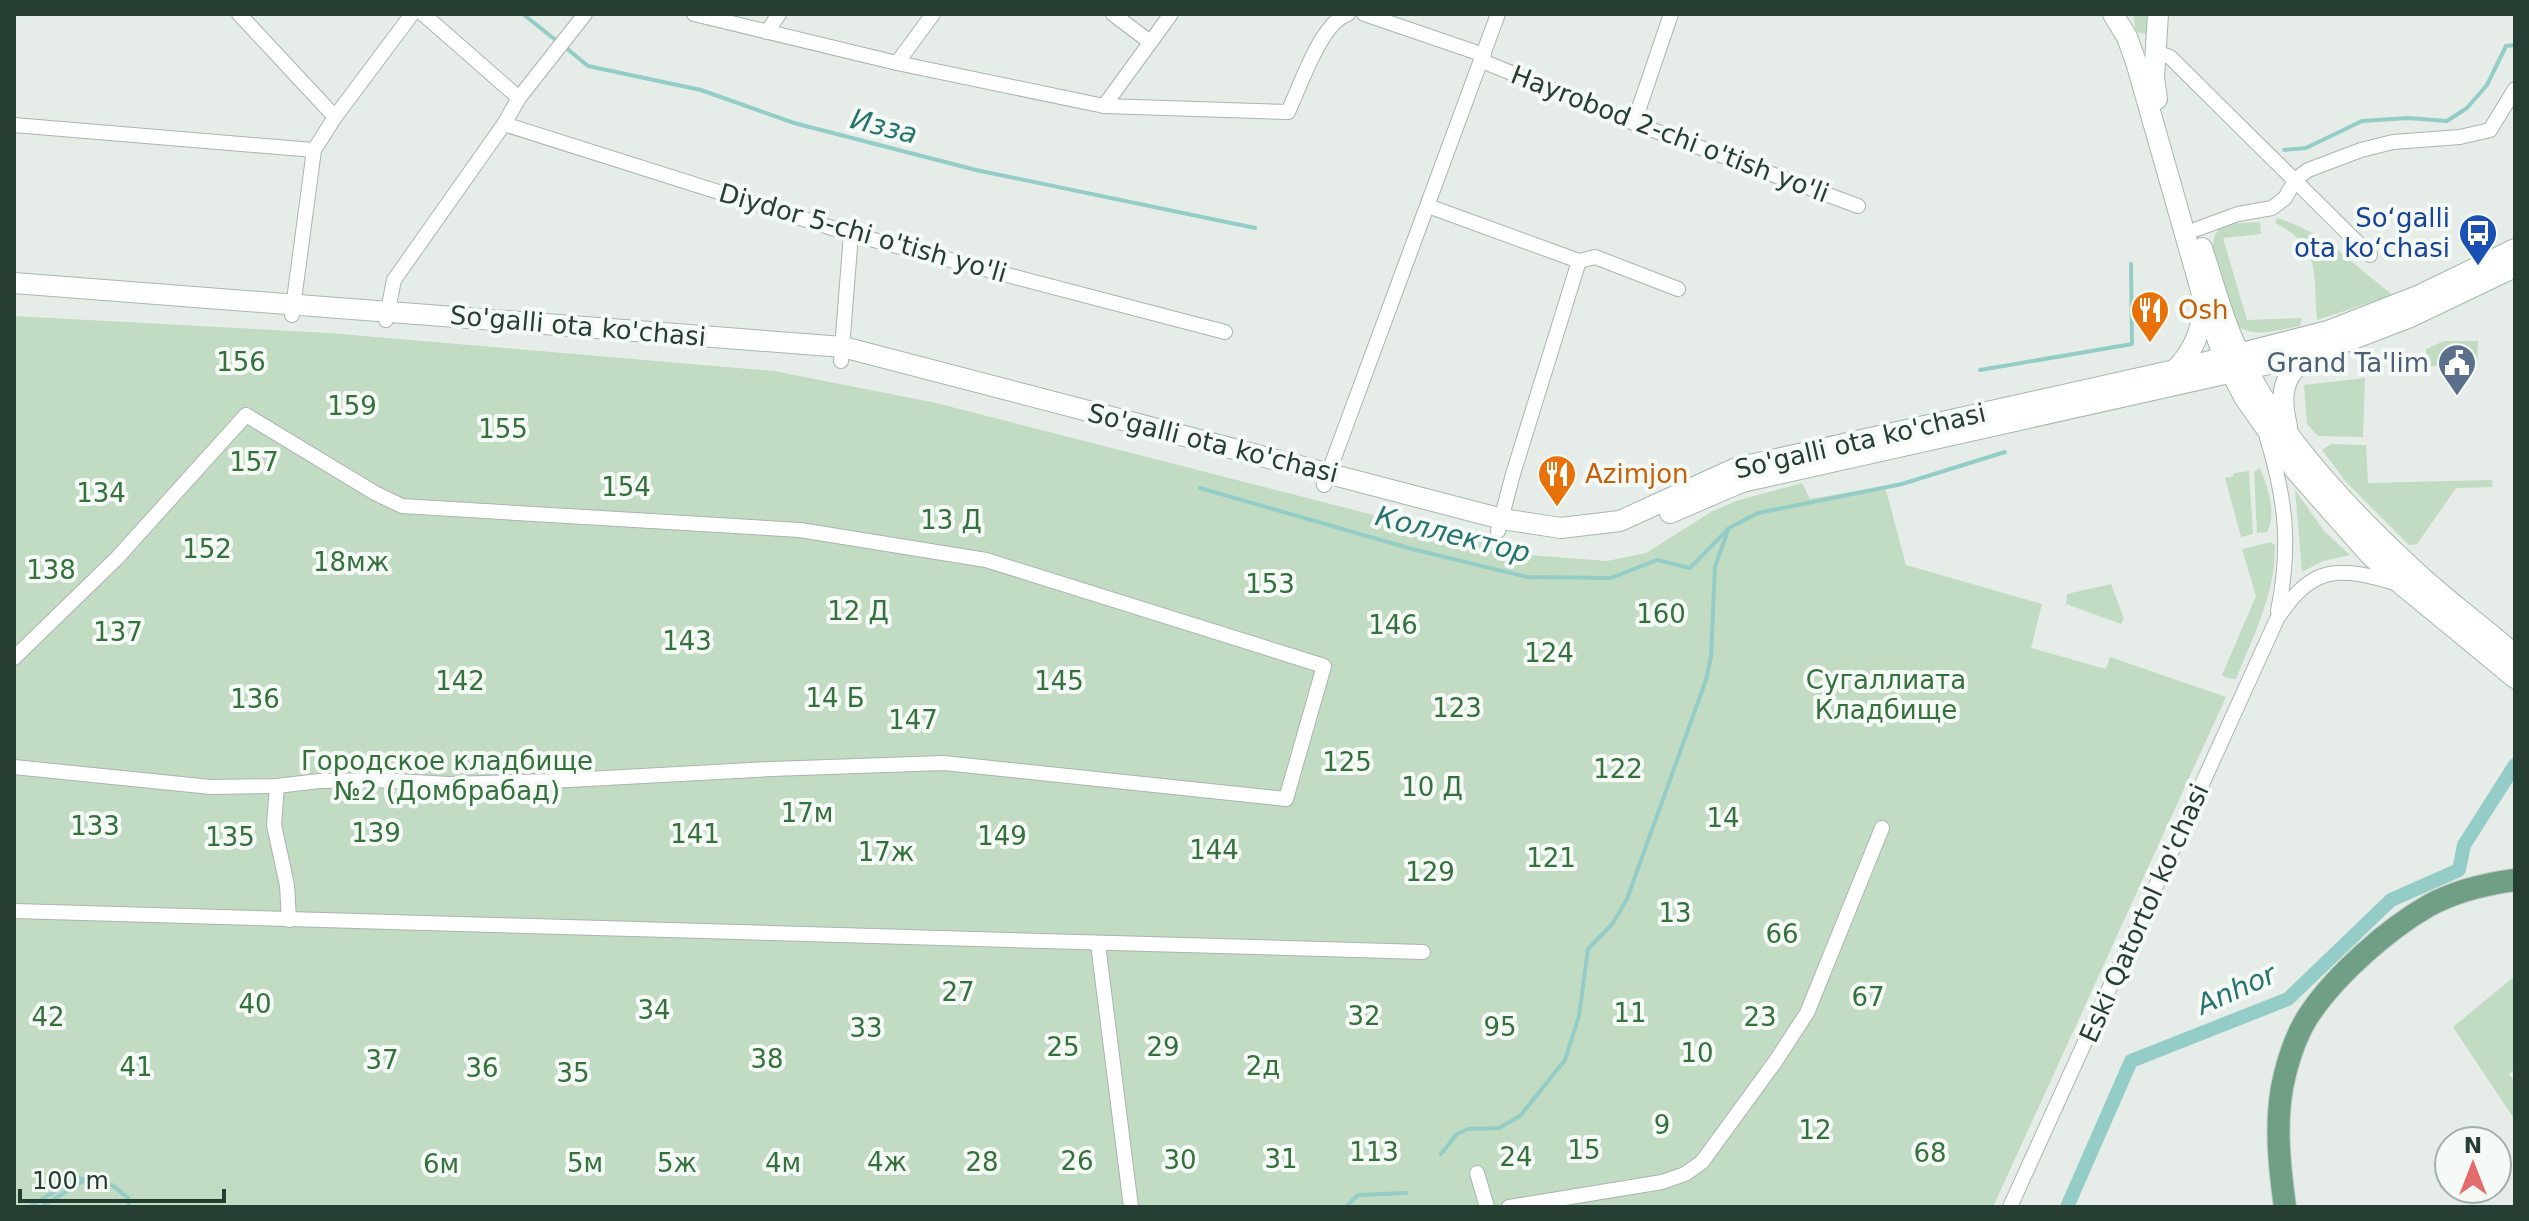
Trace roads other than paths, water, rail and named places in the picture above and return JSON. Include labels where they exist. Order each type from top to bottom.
[{"type":"main road","points":[[2120,22],[2144,41],[2157,32]]},
{"type":"main road","points":[[2120,22],[2136,62],[2204,301],[2261,421],[2316,496],[2402,585],[2515,678]]},
{"type":"main road","points":[[2157,32],[2155,94],[2235,364],[2339,492],[2413,569],[2515,655]]},
{"type":"main road","name":"So'galli ota ko'chasi","points":[[14,283],[842,354],[1562,541],[1623,533],[1742,482],[2235,364],[2377,314],[2515,249]]},
{"type":"main road","name":"So'galli ota ko'chasi","points":[[1500,525],[1561,528],[1620,521],[1736,468],[2175,370],[2314,354],[2421,313],[2515,267]]},
{"type":"main road","name":"So'galli ota ko'chasi","points":[[14,295],[292,309]]},
{"type":"main road","points":[[2175,370],[2197,340],[2204,301]]},
{"type":"main road","points":[[2292,437],[2284,411],[2284,385],[2294,368],[2314,354]]},
{"type":"main road","points":[[2285,1207],[2279,1139],[2285,1075],[2310,1014],[2334,984],[2361,958],[2427,907],[2465,890],[2515,880]]},
{"type":"street","points":[[239,14],[335,117]]},
{"type":"street","points":[[292,309],[314,150],[412,14]]},
{"type":"street","points":[[423,14],[519,98]]},
{"type":"street","points":[[386,316],[394,280],[519,98],[585,14]]},
{"type":"street","points":[[694,14],[897,63],[1104,106],[1288,112],[1328,28],[1339,17],[1348,14]]},
{"type":"street","points":[[767,32],[779,14]]},
{"type":"street","points":[[897,63],[933,14]]},
{"type":"street","points":[[1113,14],[1150,42]]},
{"type":"street","points":[[1104,106],[1171,14]]},
{"type":"street","points":[[1364,14],[1483,58]]},
{"type":"street","name":"Hayrobod 2-chi o'tish yo'li","points":[[1327,479],[1498,14]]},
{"type":"street","points":[[1634,123],[1671,14]]},
{"type":"street","points":[[2157,32],[2170,57],[2370,255]]},
{"type":"street","name":"Hayrobod 2-chi o'tish yo'li","points":[[1483,58],[1634,123],[1858,206]]},
{"type":"street","points":[[2197,229],[2238,214],[2272,208],[2285,198],[2296,179],[2308,170],[2382,144],[2460,137],[2490,130],[2515,89]]},
{"type":"street","name":"Diydor 5-chi o'tish yo'li","points":[[504,124],[851,234],[1225,332]]},
{"type":"street","points":[[14,125],[314,150]]},
{"type":"street","points":[[1428,206],[1579,261],[1595,257],[1678,289]]},
{"type":"street","points":[[842,354],[851,234]]},
{"type":"street","points":[[1500,525],[1579,261]]},
{"type":"street","points":[[14,658],[117,558],[246,415],[402,506],[800,530],[986,560],[1324,666],[1286,799],[944,763],[463,784],[319,781],[277,786],[211,787],[14,767]]},
{"type":"street","name":"Eski Qatortol ko'chasi","points":[[2261,421],[2278,474],[2285,509],[2286,553],[2277,619]]},
{"type":"street","name":"Eski Qatortol ko'chasi","points":[[2010,1207],[2277,619],[2300,589],[2329,574],[2360,573],[2402,585]]},
{"type":"street","points":[[277,786],[274,825],[287,885],[289,920]]},
{"type":"street","points":[[1509,1207],[1662,1182],[1685,1174],[1702,1162],[1807,1013],[1882,828]]},
{"type":"street","points":[[14,911],[1423,952]]},
{"type":"street","points":[[1098,944],[1131,1207]]},
{"type":"street","points":[[1477,1173],[1487,1207]]},
{"type":"waterway","name":"Изза","points":[[523,14],[558,42]]},
{"type":"waterway","name":"Изза","points":[[2284,150],[2306,148],[2362,121],[2408,118],[2447,121],[2467,108],[2487,85],[2506,46],[2515,45]]},
{"type":"waterway","name":"Изза","points":[[565,47],[588,66],[701,90],[794,123],[976,170],[1255,228]]},
{"type":"waterway","name":"Коллектор","points":[[1980,370],[2132,344],[2131,264]]},
{"type":"waterway","name":"Коллектор","points":[[1200,488],[1412,549],[1527,577],[1611,578],[1657,560],[1690,568],[1729,528],[1758,513],[1902,484],[2005,452]]},
{"type":"waterway","name":"Коллектор","points":[[1441,1154],[1457,1134],[1468,1129],[1499,1128],[1520,1116],[1565,1060],[1579,1016],[1588,949],[1613,923],[1627,899],[1706,680],[1711,657],[1715,567],[1728,530]]},
{"type":"waterway","name":"Anhor","points":[[2067,1207],[2131,1061],[2288,999],[2391,900],[2459,870],[2464,845],[2515,765]]},
{"type":"waterway","points":[[29,1207],[77,1178],[112,1185],[128,1198],[129,1207]]},
{"type":"waterway","points":[[41,1207],[85,1180]]},
{"type":"waterway","name":"Коллектор","points":[[1346,1207],[1358,1195],[1406,1193]]},
{"type":"place","name":"Soʻgalli ota koʻchasi","points":[[2478,267]]},
{"type":"place","name":"Osh","points":[[2150,344]]},
{"type":"place","name":"Grand Ta'lim","points":[[2457,397]]},
{"type":"place","name":"Azimjon","points":[[1557,508]]},
{"type":"park label","name":"156","points":[[241,362]]},
{"type":"park label","name":"159","points":[[352,406]]},
{"type":"park label","name":"155","points":[[503,429]]},
{"type":"park label","name":"157","points":[[254,462]]},
{"type":"park label","name":"154","points":[[626,487]]},
{"type":"park label","name":"134","points":[[101,493]]},
{"type":"park label","name":"13 Д","points":[[951,520]]},
{"type":"park label","name":"152","points":[[207,549]]},
{"type":"park label","name":"18мж","points":[[351,562]]},
{"type":"park label","name":"138","points":[[51,570]]},
{"type":"park label","name":"153","points":[[1270,584]]},
{"type":"park label","name":"12 Д","points":[[858,611]]},
{"type":"park label","name":"160","points":[[1661,614]]},
{"type":"park label","name":"146","points":[[1393,625]]},
{"type":"park label","name":"137","points":[[118,632]]},
{"type":"park label","name":"143","points":[[687,641]]},
{"type":"park label","name":"124","points":[[1549,653]]},
{"type":"park label","name":"142","points":[[460,681]]},
{"type":"park label","name":"145","points":[[1059,681]]},
{"type":"park label","name":"Сугаллиата Кладбище","points":[[1886,695]]},
{"type":"park label","name":"14 Б","points":[[835,698]]},
{"type":"park label","name":"136","points":[[255,699]]},
{"type":"park label","name":"123","points":[[1457,708]]},
{"type":"park label","name":"147","points":[[913,720]]},
{"type":"park label","name":"125","points":[[1347,762]]},
{"type":"park label","name":"122","points":[[1618,769]]},
{"type":"park label","name":"Городское кладбище №2 (Домбрабад)","points":[[447,776]]},
{"type":"park label","name":"10 Д","points":[[1432,787]]},
{"type":"park label","name":"17м","points":[[807,813]]},
{"type":"park label","name":"14","points":[[1723,818]]},
{"type":"park label","name":"133","points":[[95,826]]},
{"type":"park label","name":"139","points":[[376,833]]},
{"type":"park label","name":"141","points":[[695,834]]},
{"type":"park label","name":"149","points":[[1002,836]]},
{"type":"park label","name":"135","points":[[230,837]]},
{"type":"park label","name":"144","points":[[1214,850]]},
{"type":"park label","name":"17ж","points":[[886,852]]},
{"type":"park label","name":"121","points":[[1551,858]]},
{"type":"park label","name":"129","points":[[1430,872]]},
{"type":"park label","name":"13","points":[[1675,913]]},
{"type":"park label","name":"66","points":[[1782,934]]},
{"type":"park label","name":"27","points":[[958,992]]},
{"type":"park label","name":"67","points":[[1868,997]]},
{"type":"park label","name":"40","points":[[255,1004]]},
{"type":"park label","name":"34","points":[[654,1010]]},
{"type":"park label","name":"11","points":[[1630,1013]]},
{"type":"park label","name":"32","points":[[1364,1016]]},
{"type":"park label","name":"42","points":[[48,1017]]},
{"type":"park label","name":"23","points":[[1760,1017]]},
{"type":"park label","name":"95","points":[[1500,1027]]},
{"type":"park label","name":"33","points":[[866,1028]]},
{"type":"park label","name":"25","points":[[1063,1047]]},
{"type":"park label","name":"29","points":[[1163,1047]]},
{"type":"park label","name":"10","points":[[1697,1053]]},
{"type":"park label","name":"38","points":[[767,1059]]},
{"type":"park label","name":"37","points":[[382,1060]]},
{"type":"park label","name":"2д","points":[[1263,1066]]},
{"type":"park label","name":"41","points":[[136,1067]]},
{"type":"park label","name":"36","points":[[482,1068]]},
{"type":"park label","name":"35","points":[[573,1073]]},
{"type":"park label","name":"9","points":[[1662,1125]]},
{"type":"park label","name":"12","points":[[1815,1130]]},
{"type":"park label","name":"15","points":[[1584,1150]]},
{"type":"park label","name":"113","points":[[1374,1152]]},
{"type":"park label","name":"68","points":[[1930,1153]]},
{"type":"park label","name":"24","points":[[1516,1157]]},
{"type":"park label","name":"31","points":[[1281,1159]]},
{"type":"park label","name":"30","points":[[1180,1160]]},
{"type":"park label","name":"26","points":[[1077,1161]]},
{"type":"park label","name":"4ж","points":[[887,1162]]},
{"type":"park label","name":"28","points":[[982,1162]]},
{"type":"park label","name":"5м","points":[[585,1163]]},
{"type":"park label","name":"5ж","points":[[677,1163]]},
{"type":"park label","name":"4м","points":[[783,1163]]},
{"type":"park label","name":"6м","points":[[441,1164]]}]
